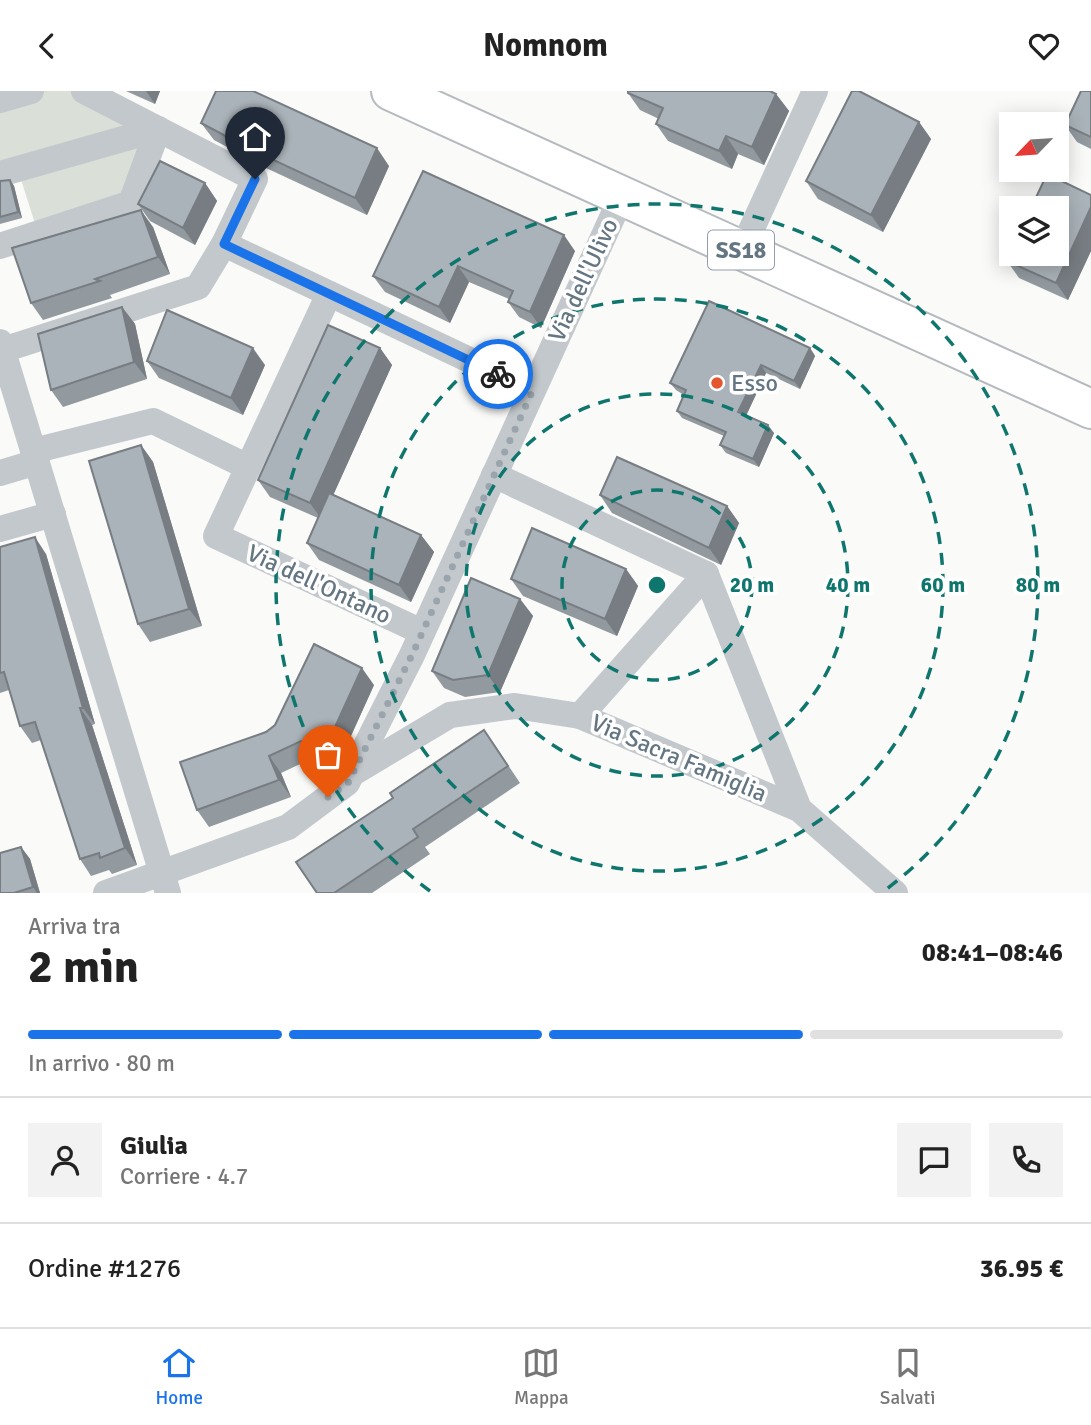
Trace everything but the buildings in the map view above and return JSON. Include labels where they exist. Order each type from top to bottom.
[{"type":"main road","name":"SS18","points":[[391,91],[430,99],[622,196],[1091,409]]},
{"type":"street","points":[[0,100],[31,91]]},
{"type":"street","points":[[84,91],[255,179],[224,244],[198,287],[1,346],[165,883]]},
{"type":"street","points":[[742,250],[815,91]]},
{"type":"street","points":[[0,174],[158,129]]},
{"type":"street","points":[[0,246],[131,202],[158,129]]},
{"type":"street","name":"Via dell'Ulivo","points":[[106,893],[165,883],[288,827],[348,783],[422,632],[622,196]]},
{"type":"street","points":[[224,244],[533,390]]},
{"type":"street","points":[[0,473],[35,456],[153,421],[248,467],[329,294]]},
{"type":"street","name":"Via dell'Ontano","points":[[248,467],[216,536],[422,632]]},
{"type":"street","points":[[494,475],[706,574]]},
{"type":"street","points":[[0,529],[53,514]]},
{"type":"street","name":"Via Sacra Famiglia","points":[[799,809],[706,574],[580,716],[799,809],[895,893]]},
{"type":"street","points":[[353,773],[450,715],[515,706],[580,716]]},
{"type":"shaded area","points":[[31,91],[84,91],[158,129],[131,203],[38,233],[18,170],[0,174],[0,100]]},
{"type":"way so far","points":[[328,797],[348,783],[412,655],[533,390],[498,374]]},
{"type":"place","name":"Esso","points":[[717,383]]},
{"type":"route","points":[[255,179],[224,244],[498,374]]}]
